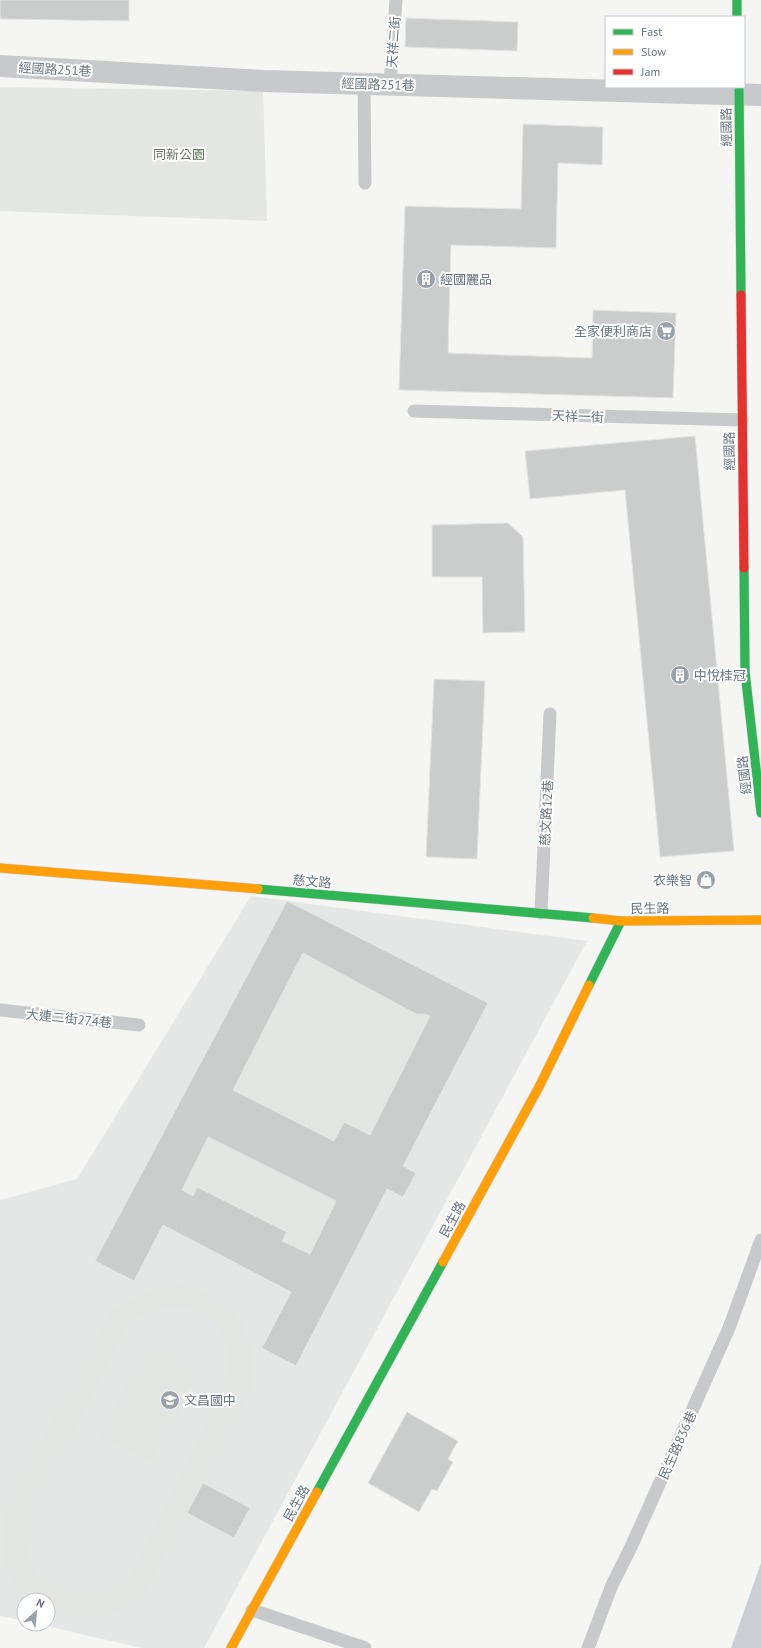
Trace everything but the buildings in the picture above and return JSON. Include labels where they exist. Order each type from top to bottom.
[{"type":"street","points":[[737,0],[737,16]]},
{"type":"street","name":"經國路251巷","points":[[0,66],[264,81],[749,93]]},
{"type":"street","name":"經國路","points":[[749,93],[742,420],[744,672],[761,813]]},
{"type":"street","name":"慈文路","points":[[0,868],[541,913],[621,922]]},
{"type":"street","name":"民生路","points":[[231,1648],[539,1087],[621,922],[761,920]]},
{"type":"lane","name":"天祥二街","points":[[390,84],[396,0]]},
{"type":"lane","points":[[364,84],[365,183]]},
{"type":"lane","name":"天祥一街","points":[[414,411],[742,420]]},
{"type":"lane","name":"慈文路12巷","points":[[541,913],[550,714]]},
{"type":"lane","name":"大連二街274巷","points":[[0,1010],[139,1025]]},
{"type":"lane","name":"民生路836巷","points":[[588,1648],[612,1585],[631,1547],[729,1328],[761,1240]]},
{"type":"lane","points":[[252,1610],[365,1648]]},
{"type":"shaded area","name":"文昌國中","points":[[251,896],[587,941],[204,1648],[142,1648],[56,1628],[56,1592],[16,1592],[16,1619],[0,1616],[0,1200],[77,1179]]},
{"type":"shaded area","points":[[761,1563],[761,1648],[731,1648],[760,1566]]},
{"type":"green space","name":"同新公園","points":[[0,87],[263,91],[267,221],[0,211]]},
{"type":"green space","points":[[303,953],[416,1014],[425,1014],[430,1016],[370,1135],[344,1122],[334,1141],[233,1090]]},
{"type":"green space","points":[[208,1137],[336,1201],[310,1254],[182,1190]]},
{"type":"green space","points":[[182,1285],[208,1293],[224,1303],[241,1323],[249,1346],[252,1387],[143,1597],[125,1609],[107,1614],[77,1616],[57,1614],[56,1592],[22,1592],[8,1575],[1,1542],[3,1512],[112,1310],[153,1290]],"holes":[[[159,1308],[181,1308],[197,1311],[207,1316],[215,1323],[224,1343],[231,1377],[127,1580],[109,1593],[55,1591],[36,1577],[26,1556],[24,1527],[131,1320]]]},
{"type":"green space","points":[[149,1346],[199,1372],[151,1463],[101,1436]]},
{"type":"traffic: fast","points":[[737,0],[737,16]]},
{"type":"traffic: fast","points":[[739,88],[741,295]]},
{"type":"traffic: fast","points":[[744,568],[745,672],[761,813]]},
{"type":"traffic: fast","points":[[258,889],[593,918]]},
{"type":"traffic: fast","points":[[589,985],[621,921]]},
{"type":"traffic: fast","points":[[317,1492],[443,1262]]},
{"type":"traffic: slow","points":[[0,868],[258,889]]},
{"type":"traffic: slow","points":[[593,918],[621,921],[761,920]]},
{"type":"traffic: slow","points":[[443,1262],[539,1087],[589,985]]},
{"type":"traffic: slow","points":[[231,1648],[317,1492]]},
{"type":"traffic: jam","points":[[741,295],[744,568]]},
{"type":"place","name":"經國麗品","points":[[426,279]]},
{"type":"place","name":"全家便利商店","points":[[666,331]]},
{"type":"place","name":"中悅桂冠","points":[[680,675]]},
{"type":"place","name":"衣樂智","points":[[706,880]]},
{"type":"place","name":"文昌國中","points":[[170,1400]]}]
